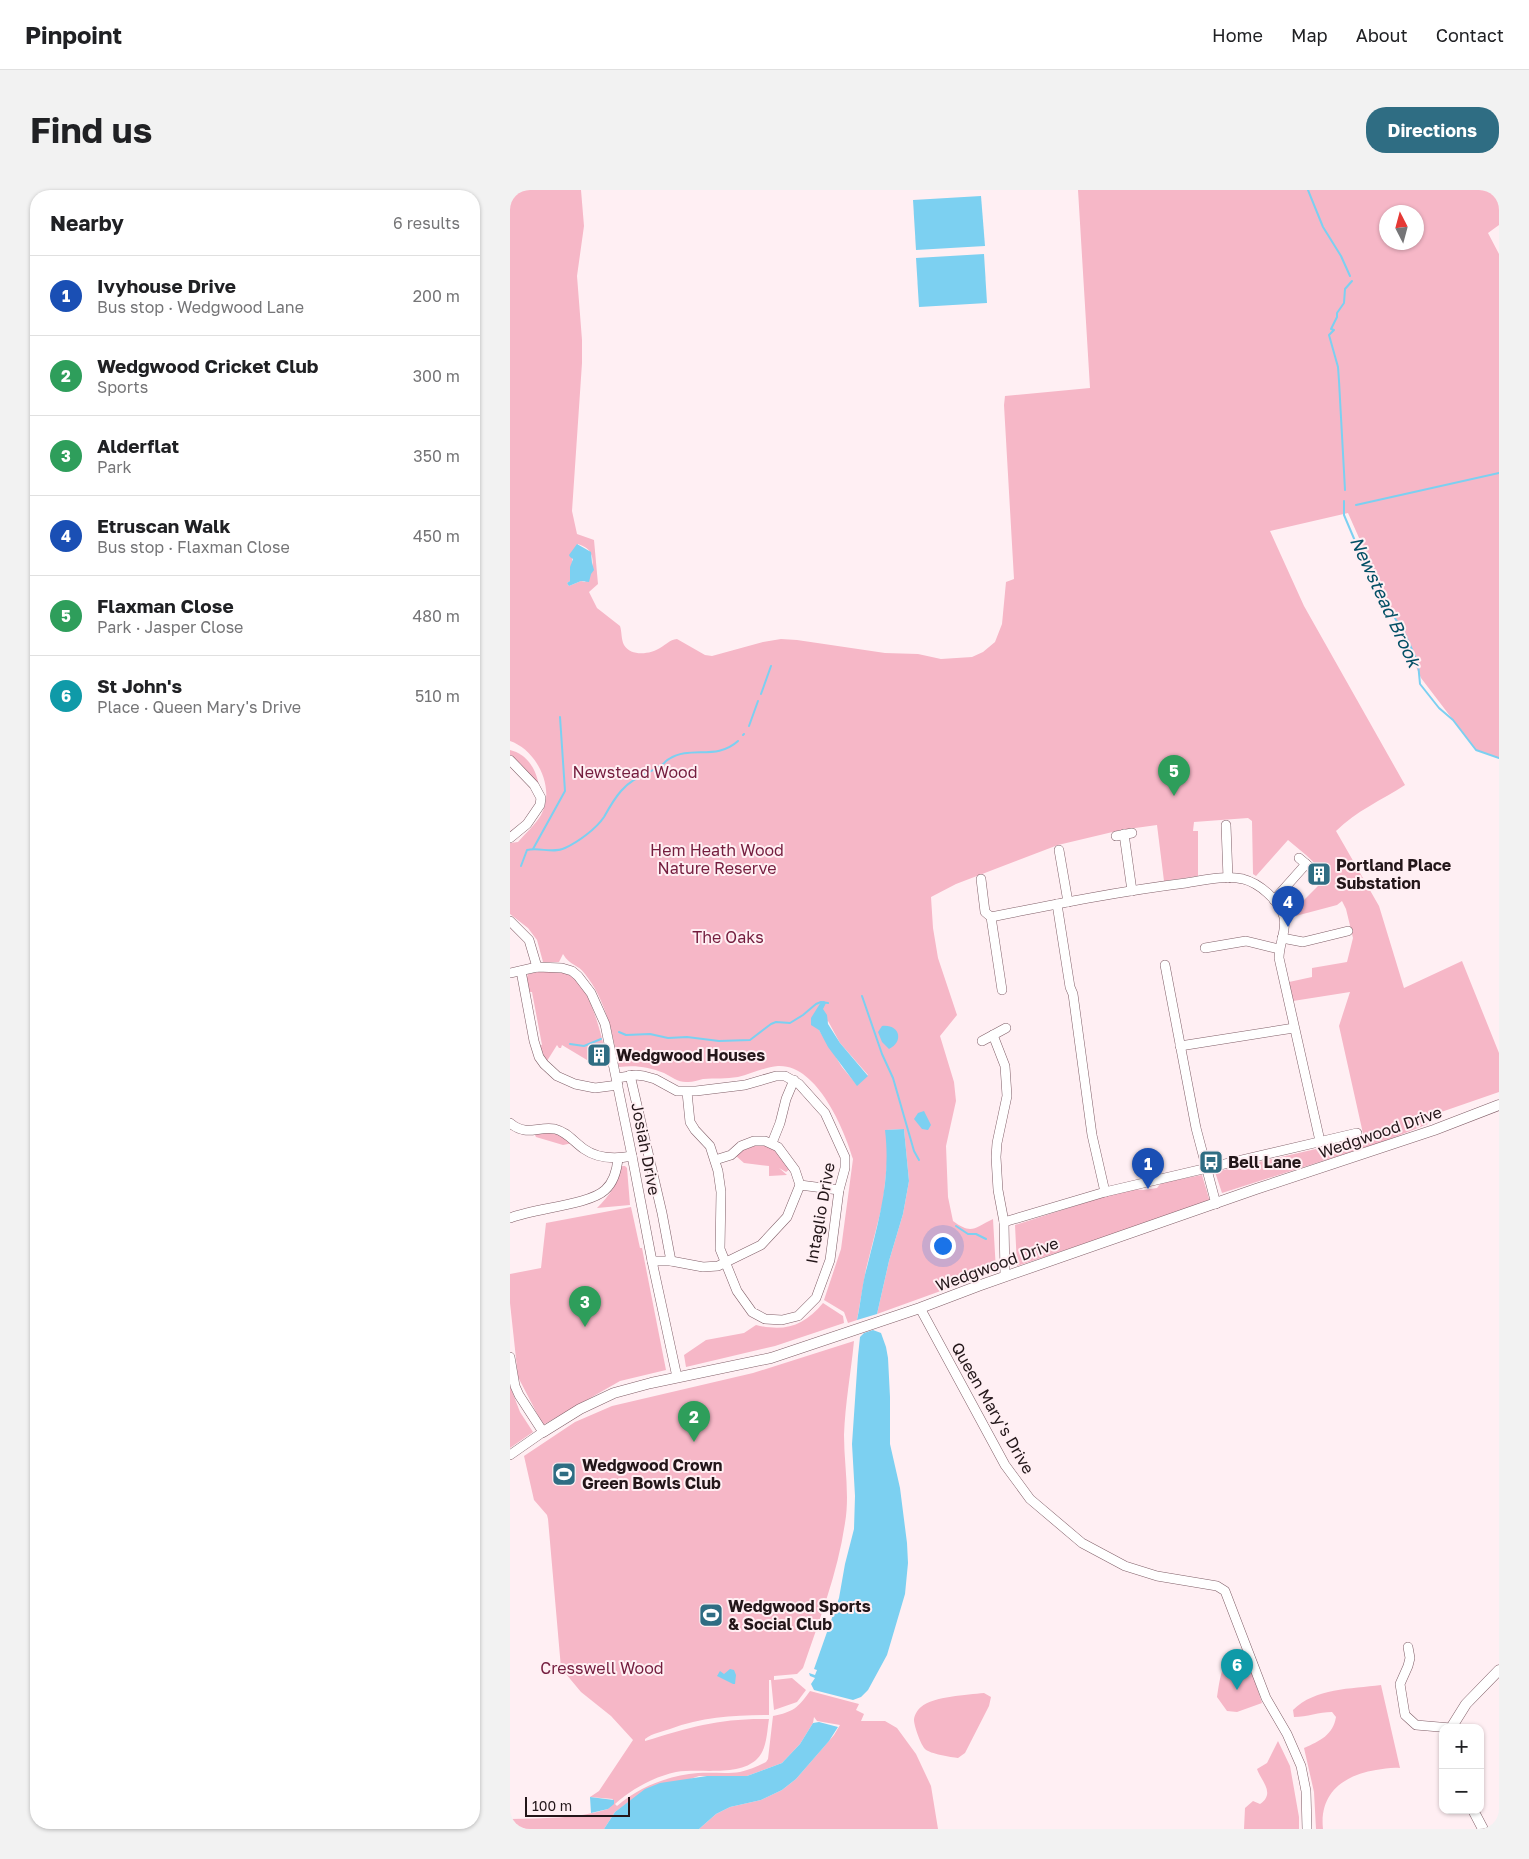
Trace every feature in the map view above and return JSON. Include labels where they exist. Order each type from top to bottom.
[{"type":"street","points":[[510,760],[534,785],[540,798],[540,804],[527,824],[510,838]]},
{"type":"street","points":[[1226,825],[1228,878]]},
{"type":"street","points":[[1124,834],[1132,890]]},
{"type":"street","points":[[1059,850],[1068,902]]},
{"type":"street","points":[[1274,900],[1305,864]]},
{"type":"street","points":[[991,917],[1132,890],[1228,878],[1251,881],[1274,900],[1284,917],[1279,958],[1320,1141]]},
{"type":"street","points":[[981,879],[985,912],[991,917],[1002,990]]},
{"type":"street","points":[[1057,904],[1070,987],[1073,994],[1092,1135],[1105,1192]]},
{"type":"street","points":[[510,921],[529,940],[537,967]]},
{"type":"street","points":[[1282,938],[1303,942],[1346,934]]},
{"type":"street","points":[[1205,948],[1246,941],[1279,949]]},
{"type":"street","points":[[1165,965],[1196,1128],[1216,1204]]},
{"type":"street","name":"Josiah Drive","points":[[510,973],[537,967],[562,968],[572,971],[589,991],[605,1024],[677,1377]]},
{"type":"street","points":[[521,971],[534,1041],[539,1056],[544,1064],[557,1076],[575,1084],[595,1088],[636,1075],[655,1079],[677,1091],[687,1092],[745,1085],[776,1076],[786,1076],[794,1080],[772,1143]]},
{"type":"street","points":[[982,1041],[1006,1028]]},
{"type":"street","points":[[1180,1046],[1294,1028]]},
{"type":"street","points":[[992,1035],[1002,1055],[1007,1096],[997,1143],[996,1157],[998,1190],[1004,1222],[1004,1276]]},
{"type":"street","points":[[630,1076],[662,1213],[671,1261]]},
{"type":"street","name":"Intaglio Drive","points":[[715,1160],[720,1192],[720,1248],[737,1291],[752,1312],[765,1319],[782,1320],[798,1316],[816,1298],[830,1260],[839,1190],[846,1168],[845,1157],[825,1113],[794,1080]]},
{"type":"street","points":[[652,1261],[671,1261],[703,1267],[718,1266],[760,1246],[787,1217],[800,1185],[790,1161],[772,1143],[761,1140],[753,1141],[741,1146],[731,1155],[715,1160],[710,1146],[690,1122],[687,1092]]},
{"type":"street","name":"Wedgwood Drive","points":[[510,1455],[580,1408],[614,1393],[677,1377],[771,1358],[920,1308],[1004,1276],[1256,1189],[1426,1133],[1499,1105]]},
{"type":"street","points":[[510,1123],[523,1131],[554,1129],[562,1132],[584,1150],[606,1158],[632,1156]]},
{"type":"street","points":[[1004,1222],[1105,1192],[1320,1141],[1347,1140],[1357,1133]]},
{"type":"street","points":[[510,1217],[597,1196],[609,1186],[617,1170],[618,1158]]},
{"type":"street","points":[[800,1185],[839,1190]]},
{"type":"street","name":"Queen Mary's Drive","points":[[920,1308],[1005,1465],[1030,1499],[1082,1543],[1125,1566],[1157,1576],[1217,1586],[1226,1591],[1266,1698],[1287,1734],[1302,1766],[1306,1792],[1307,1829]]},
{"type":"street","points":[[510,1357],[515,1386],[520,1397],[544,1432]]},
{"type":"street","points":[[1408,1647],[1410,1658],[1400,1688],[1405,1715],[1409,1721],[1416,1725],[1439,1727]]},
{"type":"street","points":[[1454,1724],[1466,1704],[1499,1670]]},
{"type":"street","points":[[1475,1814],[1483,1829]]},
{"type":"green space","points":[[510,190],[581,190],[584,226],[577,276],[582,363],[572,511],[577,534],[594,540],[598,584],[589,592],[597,608],[620,626],[623,643],[627,649],[636,653],[646,653],[677,639],[705,655],[712,656],[781,639],[885,653],[918,654],[941,659],[972,657],[983,652],[995,642],[1002,624],[1006,582],[1014,579],[1005,396],[1090,388],[1078,190],[1499,190],[1499,225],[1488,233],[1499,254],[1499,758],[1476,750],[1421,678],[1348,513],[1270,531],[1304,606],[1405,785],[1361,812],[1336,831],[1379,906],[1404,988],[1462,961],[1499,1053],[1499,1092],[1421,1119],[1428,1124],[1385,1141],[1222,1193],[1215,1172],[1364,1138],[1339,1026],[1350,992],[1293,1001],[1289,982],[1312,977],[1312,968],[1347,962],[1353,938],[1346,909],[1342,901],[1337,905],[1288,918],[1287,914],[1296,912],[1296,908],[1328,876],[1288,840],[1256,876],[1253,874],[1252,821],[1248,818],[1194,822],[1193,831],[1198,831],[1198,876],[1164,881],[1157,825],[1121,830],[1058,845],[956,884],[931,897],[933,928],[938,958],[957,1015],[940,1036],[954,1082],[956,1101],[946,1146],[948,1197],[953,1221],[965,1228],[973,1229],[993,1219],[996,1271],[877,1314],[889,1261],[903,1214],[909,1181],[904,1129],[886,1130],[888,1154],[883,1202],[866,1269],[857,1320],[848,1323],[844,1312],[824,1300],[841,1249],[853,1159],[836,1116],[827,1101],[805,1075],[792,1068],[778,1066],[738,1077],[682,1082],[648,1068],[637,1066],[619,1067],[611,1031],[603,1007],[585,974],[580,968],[568,961],[563,954],[559,962],[543,962],[537,940],[528,928],[510,914],[510,843],[518,842],[539,819],[545,805],[546,794],[545,783],[536,762],[520,746],[510,741]],"holes":[[[578,544],[589,550],[592,557],[592,569],[585,582],[581,581],[569,586],[567,583],[570,581],[573,552]],[[828,1021],[840,1043],[868,1075],[857,1085],[842,1067],[819,1030]]]},
{"type":"green space","points":[[510,750],[522,755],[531,765],[537,776],[539,789],[510,757]]},
{"type":"green space","points":[[538,972],[565,973],[581,985],[592,1006],[605,1050],[595,1053],[596,1059],[587,1060],[562,1045],[559,1048],[557,1045],[547,1061],[543,1057],[539,1046],[542,1045],[532,992],[528,992],[526,980],[528,974]]},
{"type":"green space","points":[[555,1131],[573,1143],[563,1145],[536,1137],[534,1133]]},
{"type":"green space","points":[[760,1144],[772,1147],[791,1168],[786,1172],[779,1168],[787,1175],[769,1176],[769,1166],[744,1163],[736,1156],[743,1150]]},
{"type":"green space","points":[[621,1166],[627,1168],[630,1205],[597,1208],[613,1189]]},
{"type":"green space","points":[[1202,1175],[1210,1202],[1017,1266],[1015,1225],[1109,1195],[1134,1189],[1157,1188],[1161,1183]]},
{"type":"green space","points":[[631,1207],[640,1248],[642,1248],[666,1370],[620,1381],[543,1425],[518,1377],[510,1303],[510,1274],[541,1268],[546,1223]]},
{"type":"green space","points":[[823,1303],[843,1316],[844,1323],[775,1346],[686,1367],[684,1355],[706,1340],[744,1333],[756,1325],[776,1328],[793,1325],[809,1317]]},
{"type":"green space","name":"Cresswell Wood","points":[[854,1341],[844,1435],[847,1490],[846,1512],[838,1560],[803,1668],[797,1674],[774,1676],[774,1680],[792,1678],[806,1690],[797,1702],[774,1710],[771,1680],[769,1680],[769,1715],[706,1719],[648,1737],[645,1741],[706,1724],[735,1720],[769,1719],[763,1751],[749,1765],[730,1770],[686,1771],[667,1774],[643,1784],[615,1804],[617,1806],[635,1793],[665,1779],[687,1774],[740,1772],[766,1762],[768,1759],[773,1716],[786,1713],[794,1708],[802,1702],[810,1691],[859,1704],[856,1710],[864,1714],[861,1721],[885,1721],[897,1728],[916,1754],[931,1786],[938,1829],[699,1829],[716,1814],[730,1807],[761,1800],[782,1790],[796,1779],[834,1735],[840,1725],[817,1721],[814,1717],[813,1723],[800,1744],[782,1763],[747,1776],[699,1776],[634,1798],[615,1812],[604,1829],[510,1829],[510,1819],[572,1816],[608,1809],[613,1799],[590,1797],[599,1791],[633,1740],[611,1716],[581,1692],[561,1668],[548,1519],[547,1515],[534,1500],[524,1456],[575,1422],[612,1406],[753,1373]]},
{"type":"green space","points":[[510,1386],[520,1412],[533,1432],[510,1448]]},
{"type":"green space","points":[[1244,1648],[1262,1703],[1237,1712],[1227,1711],[1217,1697],[1221,1674],[1226,1662]]},
{"type":"green space","points":[[1381,1685],[1400,1768],[1364,1772],[1344,1781],[1336,1788],[1325,1805],[1323,1829],[1316,1829],[1314,1792],[1304,1748],[1325,1737],[1332,1728],[1336,1717],[1332,1712],[1294,1717],[1293,1710],[1312,1697],[1323,1693]]},
{"type":"green space","points":[[984,1693],[991,1697],[989,1706],[965,1753],[958,1758],[936,1754],[925,1749],[914,1723],[915,1715],[920,1708],[927,1703],[942,1698]]},
{"type":"green space","points":[[1278,1741],[1290,1766],[1299,1817],[1299,1829],[1244,1829],[1245,1808],[1253,1801],[1260,1804],[1267,1796],[1266,1787],[1257,1769],[1267,1763]]},
{"type":"water","points":[[981,196],[985,246],[916,250],[913,200]]},
{"type":"water","points":[[984,254],[987,303],[919,307],[916,258]]},
{"type":"water","points":[[577,544],[591,552],[594,570],[589,582],[581,581],[569,586],[567,583],[570,581],[570,567],[573,559],[569,555]]},
{"type":"water","points":[[824,1001],[826,1003],[823,1009],[827,1015],[828,1024],[840,1043],[868,1076],[857,1086],[828,1047],[819,1030],[811,1025],[811,1018],[821,1002]]},
{"type":"water","points":[[882,1026],[893,1028],[898,1034],[897,1042],[889,1049],[882,1042],[878,1032]]},
{"type":"water","points":[[924,1111],[931,1125],[928,1130],[922,1129],[914,1119],[918,1113]]},
{"type":"water","points":[[904,1129],[909,1181],[903,1214],[889,1261],[877,1314],[857,1320],[864,1280],[883,1199],[886,1166],[885,1130]]},
{"type":"water","points":[[873,1330],[881,1333],[888,1358],[890,1444],[900,1488],[908,1563],[905,1594],[887,1655],[868,1690],[861,1697],[853,1700],[814,1690],[811,1684],[815,1678],[810,1676],[809,1673],[815,1675],[817,1670],[814,1669],[839,1598],[854,1529],[855,1496],[852,1444],[858,1356],[860,1337],[864,1333]]},
{"type":"water","points":[[730,1669],[734,1670],[736,1675],[735,1684],[717,1676],[720,1671],[724,1674]]},
{"type":"water","points":[[819,1722],[838,1727],[829,1741],[796,1779],[782,1790],[761,1800],[730,1807],[716,1814],[699,1829],[604,1829],[615,1812],[645,1789],[660,1783],[707,1776],[747,1776],[782,1763],[800,1744],[813,1723]]},
{"type":"water","points":[[590,1797],[614,1800],[614,1804],[608,1809],[591,1813]]},
{"type":"waterway","name":"Newstead Brook","points":[[1308,190],[1323,227],[1341,256],[1350,276]]},
{"type":"waterway","name":"Newstead Brook","points":[[1345,490],[1338,367],[1329,335],[1334,330],[1331,329],[1337,313],[1344,303],[1345,289],[1352,281]]},
{"type":"waterway","points":[[1356,505],[1499,473]]},
{"type":"waterway","name":"Newstead Brook","points":[[1344,501],[1344,515],[1358,548],[1389,609],[1404,632],[1418,663],[1420,684],[1439,708],[1453,720],[1476,750],[1499,758]]},
{"type":"waterway","points":[[761,694],[771,666]]},
{"type":"waterway","points":[[749,726],[758,701]]},
{"type":"waterway","points":[[533,849],[565,791],[560,717]]},
{"type":"waterway","points":[[521,866],[527,850],[560,850],[581,839],[601,822],[616,797],[626,786],[636,778],[664,764],[668,759],[686,753],[721,750],[730,747],[738,741]]},
{"type":"waterway","points":[[862,996],[882,1054],[893,1078],[914,1151],[919,1160]]},
{"type":"waterway","points":[[619,1032],[626,1035],[650,1034],[668,1038],[687,1037],[719,1041],[750,1040],[771,1024],[776,1022],[790,1023],[816,1004],[821,1002],[828,1003]]},
{"type":"waterway","points":[[570,1044],[584,1046],[601,1039]]},
{"type":"waterway","points":[[956,1226],[968,1234],[976,1234],[986,1239]]},
{"type":"place","name":"Flaxman Close","points":[[1174,796]]},
{"type":"place","name":"Portland Place Substation","points":[[1319,874]]},
{"type":"place","name":"Etruscan Walk","points":[[1288,927]]},
{"type":"place","name":"Wedgwood Houses","points":[[599,1055]]},
{"type":"place","name":"Bell Lane","points":[[1211,1162]]},
{"type":"place","name":"Ivyhouse Drive","points":[[1148,1189]]},
{"type":"place","name":"Alderflat","points":[[585,1327]]},
{"type":"place","name":"Wedgwood Cricket Club","points":[[694,1442]]},
{"type":"place","name":"Wedgwood Crown Green Bowls Club","points":[[564,1474]]},
{"type":"place","name":"Wedgwood Sports & Social Club","points":[[711,1615]]},
{"type":"place","name":"St John's","points":[[1237,1690]]},
{"type":"park label","name":"Newstead Wood","points":[[635,772]]},
{"type":"park label","name":"Hem Heath Wood Nature Reserve","points":[[717,859]]},
{"type":"park label","name":"The Oaks","points":[[728,937]]}]
